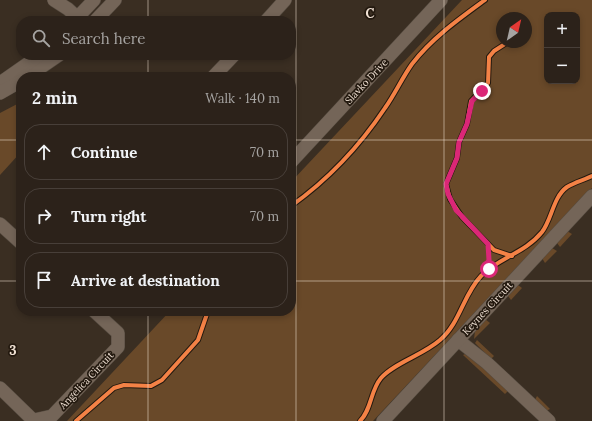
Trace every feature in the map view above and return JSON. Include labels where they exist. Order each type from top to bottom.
[{"type":"street","points":[[54,0],[68,9],[73,16]]},
{"type":"street","points":[[80,16],[94,0]]},
{"type":"street","points":[[100,16],[115,0]]},
{"type":"street","points":[[271,16],[286,0]]},
{"type":"street","name":"Slavko Drive","points":[[296,157],[441,0]]},
{"type":"street","points":[[29,72],[37,60]]},
{"type":"street","points":[[32,72],[51,60]]},
{"type":"street","points":[[218,72],[229,60]]},
{"type":"street","points":[[0,83],[16,79]]},
{"type":"street","points":[[0,92],[16,82]]},
{"type":"street","name":"Keynes Circuit","points":[[383,421],[592,196]]},
{"type":"street","points":[[0,224],[16,234]]},
{"type":"street","name":"Angelica Circuit","points":[[34,420],[52,416],[118,347],[118,333],[99,316]]},
{"type":"street","points":[[460,337],[549,421]]},
{"type":"street","points":[[0,388],[34,420]]},
{"type":"shaded area","points":[[462,0],[592,0],[592,188],[373,421],[67,421],[165,316],[296,316],[296,177]]},
{"type":"shaded area","points":[[16,105],[16,157],[0,175],[0,113]]},
{"type":"shaded area","points":[[567,231],[572,234],[560,247],[557,243]]},
{"type":"shaded area","points":[[552,248],[557,251],[545,263],[542,258]]},
{"type":"shaded area","points":[[518,285],[522,288],[511,300],[508,296]]},
{"type":"shaded area","points":[[485,319],[490,323],[474,339],[475,331]]},
{"type":"shaded area","points":[[477,340],[494,356],[491,359],[475,343]]},
{"type":"shaded area","points":[[467,353],[508,391],[505,394],[463,355]]},
{"type":"shaded area","points":[[537,396],[550,409],[546,411],[535,400]]},
{"type":"cycle path","points":[[296,202],[331,173],[365,136],[389,103],[408,69],[428,46],[446,29],[485,0]]},
{"type":"cycle path","points":[[499,48],[489,57],[488,83],[471,101],[467,124],[459,142],[457,158],[446,184],[450,199],[462,217],[494,250],[512,256]]},
{"type":"cycle path","points":[[360,421],[367,411],[377,383],[381,378],[393,368],[440,340],[452,326],[470,292],[481,276],[495,264],[528,245],[542,232],[562,191],[570,185],[592,176]]},
{"type":"cycle path","points":[[76,421],[114,388],[124,385],[151,386],[162,380],[198,340],[206,316]]},
{"type":"route","points":[[482,91],[473,98],[469,118],[460,138],[455,165],[446,184],[446,188],[456,210],[488,244],[490,256],[484,273],[489,269]]}]
